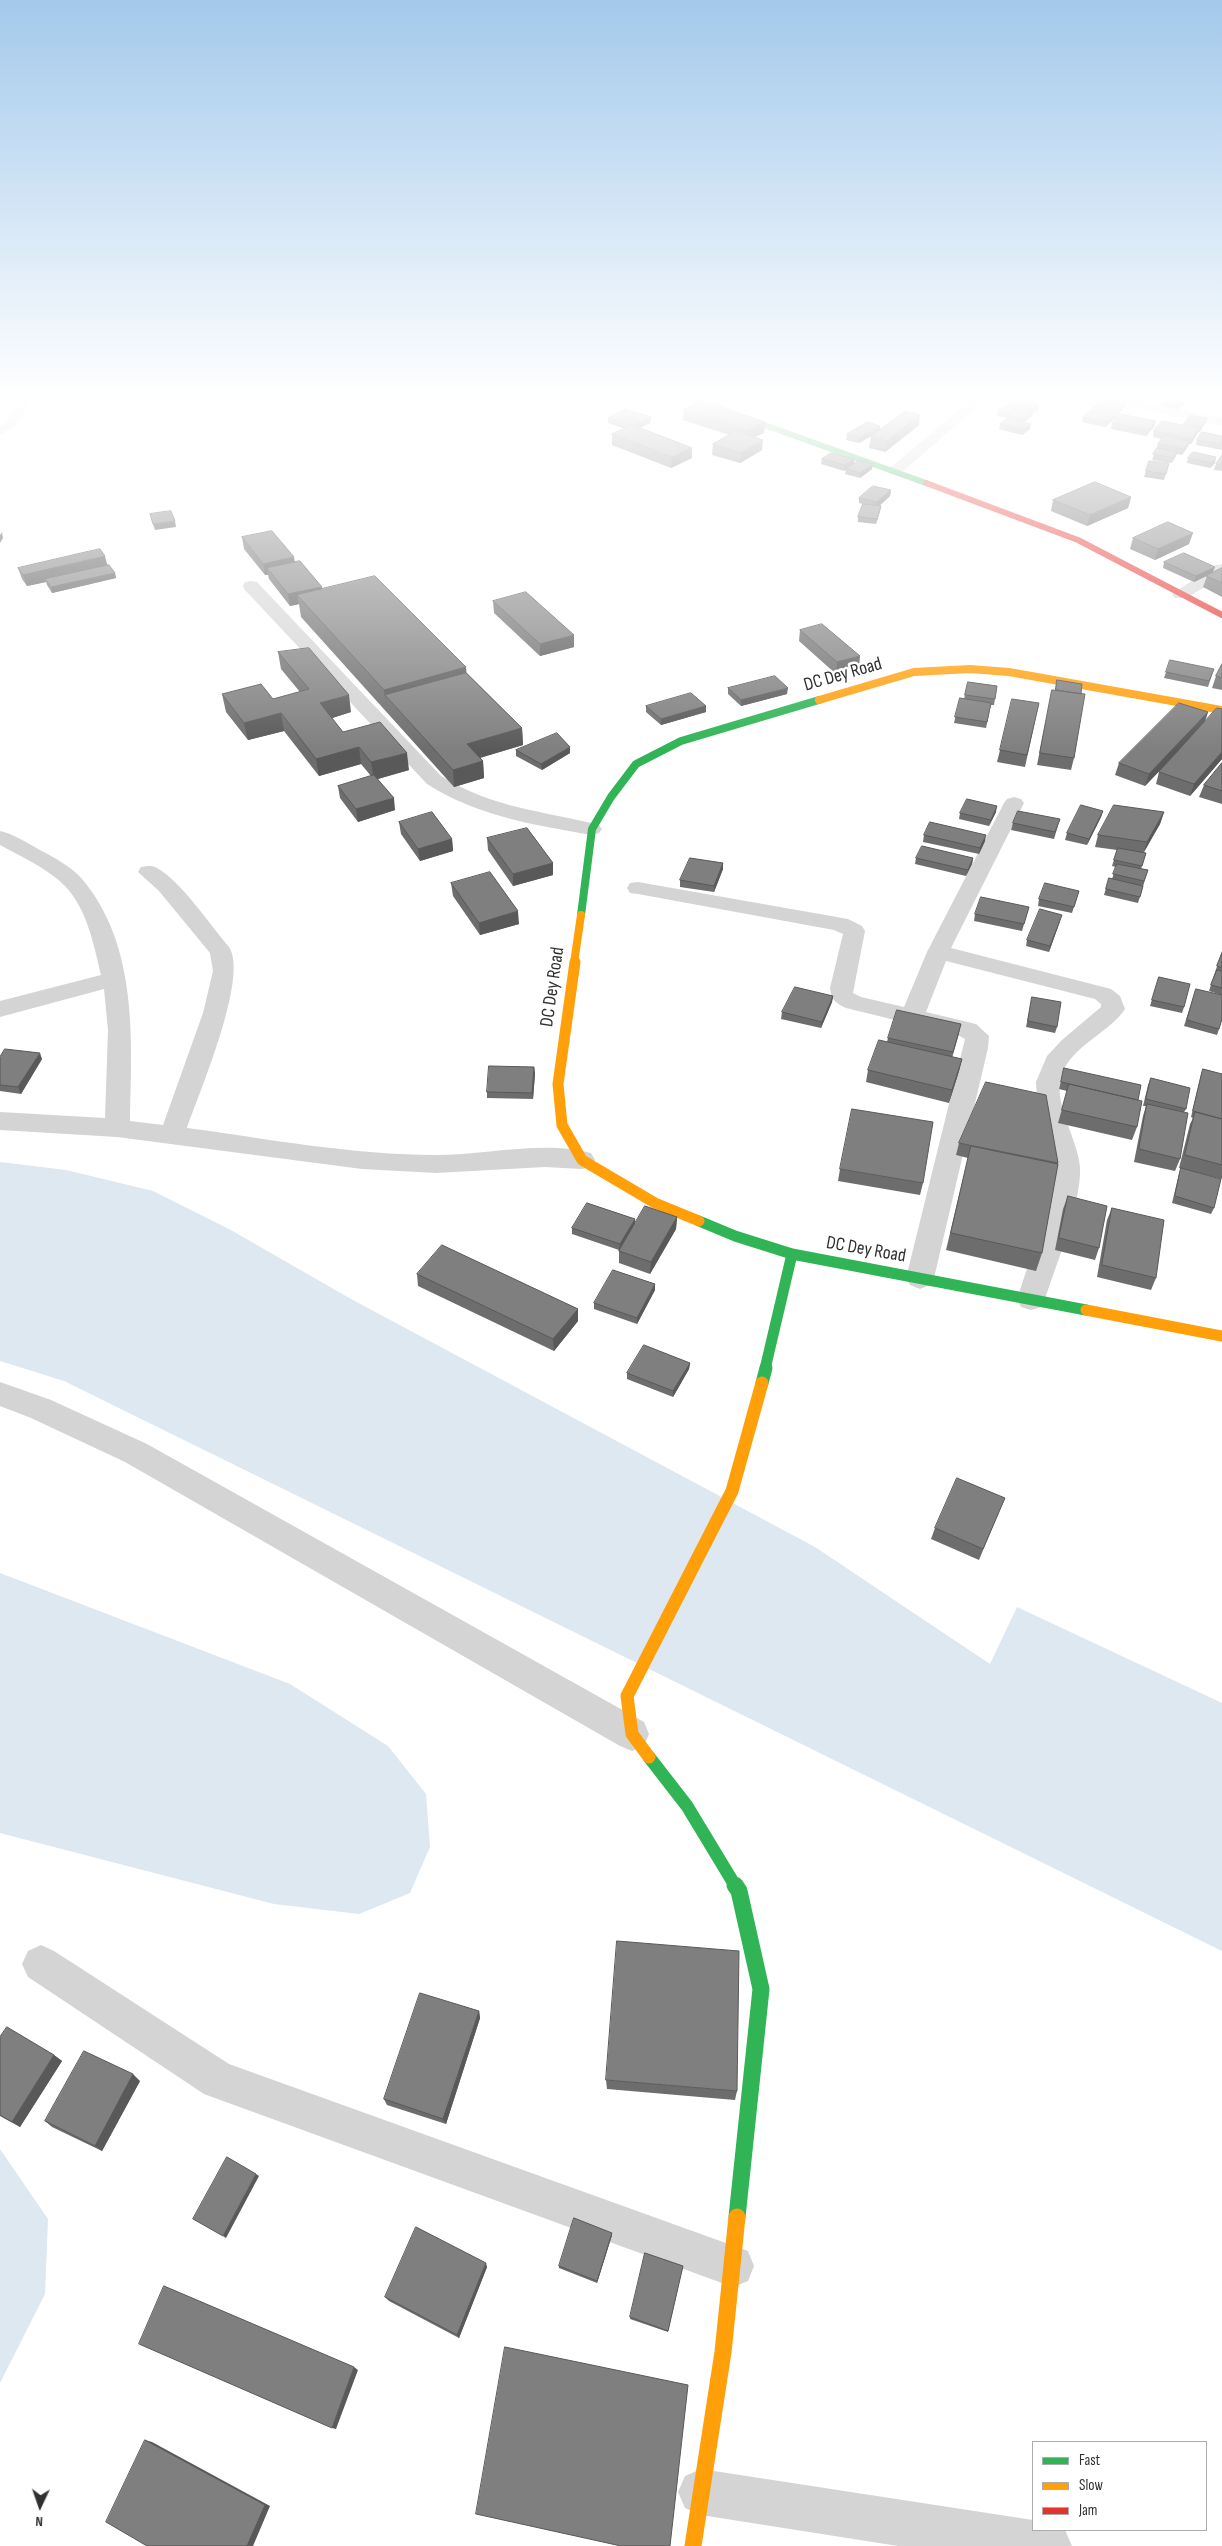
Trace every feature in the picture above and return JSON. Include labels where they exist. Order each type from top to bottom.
[{"type":"street","points":[[1008,514],[1078,540],[1222,615]]},
{"type":"street","points":[[1181,594],[1222,569]]},
{"type":"street","points":[[251,586],[434,780],[452,793],[475,803],[513,814],[592,830]]},
{"type":"street","name":"DC Dey Road","points":[[1222,710],[1009,672],[970,669],[914,672],[681,741],[636,764],[611,797],[592,830],[558,1084],[562,1125],[582,1160],[655,1203],[735,1236],[792,1254],[1222,1336]]},
{"type":"street","points":[[912,1017],[938,952],[1014,804]]},
{"type":"street","points":[[0,838],[47,862],[73,882],[91,907],[105,946],[117,995],[120,1030],[117,1128]]},
{"type":"street","points":[[149,872],[168,886],[221,952],[224,972],[215,1013],[172,1136]]},
{"type":"street","points":[[638,888],[840,924],[854,931],[854,941],[840,987],[842,996],[854,1003],[968,1030],[977,1036],[976,1048],[920,1278]]},
{"type":"street","points":[[938,952],[1103,994],[1112,1001],[1113,1009],[1070,1046],[1056,1062],[1048,1082],[1049,1098],[1066,1166],[1066,1190],[1031,1299]]},
{"type":"street","points":[[0,1008],[113,979]]},
{"type":"street","points":[[0,1121],[117,1128],[362,1160],[436,1164],[545,1158],[582,1160]]},
{"type":"street","points":[[632,1734],[627,1696],[732,1490],[760,1391],[792,1254]]},
{"type":"street","points":[[0,1394],[41,1409],[136,1453],[632,1734],[687,1806],[739,1891],[762,1989],[723,2352],[693,2546]]},
{"type":"street","points":[[41,1964],[218,2080],[733,2266]]},
{"type":"street","points":[[701,2492],[1048,2546]]},
{"type":"shaded area","points":[[0,1162],[66,1170],[153,1191],[229,1229],[351,1299],[815,1547],[990,1664],[1017,1607],[1222,1703],[1222,1951],[64,1381],[0,1361]]},
{"type":"shaded area","points":[[0,1573],[290,1684],[388,1746],[426,1794],[430,1847],[410,1893],[359,1914],[274,1904],[0,1833]]},
{"type":"shaded area","points":[[0,2149],[48,2219],[45,2294],[0,2383]]},
{"type":"building","points":[[150,514],[172,514],[175,521],[153,524]]},
{"type":"building","points":[[859,514],[879,514],[877,519],[858,517]]},
{"type":"building","points":[[1168,522],[1193,533],[1158,549],[1133,538]]},
{"type":"building","points":[[272,531],[294,557],[263,564],[242,537]]},
{"type":"building","points":[[100,549],[105,556],[23,575],[18,568]]},
{"type":"building","points":[[1184,553],[1215,567],[1196,576],[1164,562]]},
{"type":"building","points":[[300,561],[322,587],[288,594],[267,568]]},
{"type":"building","points":[[109,565],[115,573],[51,587],[45,579]]},
{"type":"building","points":[[1222,568],[1222,583],[1206,576]]},
{"type":"building","points":[[375,576],[466,667],[384,690],[297,595]]},
{"type":"building","points":[[526,592],[574,635],[540,644],[493,601]]},
{"type":"building","points":[[822,624],[860,656],[837,662],[800,630]]},
{"type":"building","points":[[309,648],[349,695],[320,703],[343,732],[380,722],[407,753],[371,762],[359,747],[316,759],[281,713],[244,723],[222,694],[261,684],[273,699],[309,689],[278,652]]},
{"type":"building","points":[[1170,660],[1214,669],[1209,681],[1166,672]]},
{"type":"building","points":[[1222,664],[1222,678],[1216,676]]},
{"type":"building","points":[[466,673],[522,728],[467,744],[483,761],[453,770],[385,695]]},
{"type":"building","points":[[775,676],[788,688],[741,700],[728,688]]},
{"type":"building","points":[[1057,680],[1082,684],[1081,694],[1056,690]]},
{"type":"building","points":[[968,682],[997,686],[995,699],[965,695]]},
{"type":"building","points":[[1052,690],[1085,694],[1074,758],[1040,753]]},
{"type":"building","points":[[691,693],[706,706],[661,719],[646,706]]},
{"type":"building","points":[[960,698],[991,703],[987,722],[955,717]]},
{"type":"building","points":[[1012,699],[1039,703],[1027,755],[1000,750]]},
{"type":"building","points":[[1179,703],[1208,712],[1149,774],[1119,763]]},
{"type":"building","points":[[1217,708],[1222,709],[1222,752],[1194,784],[1159,772]]},
{"type":"building","points":[[557,733],[570,747],[541,764],[516,750]]},
{"type":"building","points":[[1222,763],[1222,791],[1204,785]]},
{"type":"building","points":[[374,775],[394,798],[356,809],[338,786]]},
{"type":"building","points":[[967,799],[997,806],[991,820],[960,813]]},
{"type":"building","points":[[1081,805],[1103,811],[1089,839],[1067,833]]},
{"type":"building","points":[[1114,805],[1164,812],[1147,842],[1098,835]]},
{"type":"building","points":[[1018,811],[1060,819],[1055,832],[1013,823]]},
{"type":"building","points":[[432,812],[452,839],[418,849],[399,822]]},
{"type":"building","points":[[930,822],[986,835],[980,848],[924,835]]},
{"type":"building","points":[[527,828],[553,863],[513,874],[487,838]]},
{"type":"building","points":[[922,846],[973,858],[968,870],[916,858]]},
{"type":"building","points":[[1118,848],[1146,853],[1142,866],[1114,860]]},
{"type":"building","points":[[690,858],[723,863],[714,886],[680,880]]},
{"type":"building","points":[[1117,864],[1148,870],[1144,881],[1113,874]]},
{"type":"building","points":[[490,872],[518,911],[479,923],[451,883]]},
{"type":"building","points":[[1109,878],[1143,886],[1140,897],[1106,889]]},
{"type":"building","points":[[1045,883],[1079,891],[1074,907],[1039,899]]},
{"type":"building","points":[[981,897],[1029,907],[1024,924],[975,914]]},
{"type":"building","points":[[1040,909],[1062,915],[1050,946],[1027,940]]},
{"type":"building","points":[[1222,953],[1222,968],[1217,966]]},
{"type":"building","points":[[1217,970],[1222,971],[1222,988],[1211,985]]},
{"type":"building","points":[[1159,977],[1190,984],[1184,1007],[1152,1000]]},
{"type":"building","points":[[795,987],[833,996],[822,1022],[782,1012]]},
{"type":"building","points":[[1196,989],[1222,995],[1222,1019],[1219,1029],[1187,1020]]},
{"type":"building","points":[[1032,997],[1061,1002],[1057,1027],[1028,1021]]},
{"type":"building","points":[[897,1010],[961,1024],[953,1052],[888,1038]]},
{"type":"building","points":[[879,1040],[962,1059],[952,1090],[868,1070]]},
{"type":"building","points":[[5,1049],[40,1053],[18,1087],[0,1085],[0,1057]]},
{"type":"building","points":[[489,1066],[534,1067],[532,1093],[487,1092]]},
{"type":"building","points":[[1064,1068],[1141,1085],[1138,1100],[1061,1082]]},
{"type":"building","points":[[1203,1069],[1222,1074],[1222,1119],[1193,1111]]},
{"type":"building","points":[[1151,1078],[1190,1088],[1186,1109],[1146,1099]]},
{"type":"building","points":[[986,1082],[1046,1095],[1058,1163],[959,1143]]},
{"type":"building","points":[[1069,1084],[1142,1101],[1137,1127],[1062,1110]]},
{"type":"building","points":[[1147,1104],[1188,1113],[1180,1159],[1139,1149]]},
{"type":"building","points":[[852,1109],[933,1122],[923,1183],[840,1169]]},
{"type":"building","points":[[1195,1112],[1222,1119],[1222,1165],[1185,1155]]},
{"type":"building","points":[[971,1146],[1058,1164],[1042,1253],[951,1233]]},
{"type":"building","points":[[1181,1168],[1221,1179],[1214,1208],[1175,1196]]},
{"type":"building","points":[[1068,1196],[1107,1206],[1099,1248],[1059,1238]]},
{"type":"building","points":[[587,1203],[635,1219],[620,1244],[572,1228]]},
{"type":"building","points":[[645,1206],[677,1217],[651,1262],[619,1251]]},
{"type":"building","points":[[1112,1208],[1164,1220],[1156,1278],[1102,1265]]},
{"type":"building","points":[[442,1245],[578,1309],[553,1339],[417,1274]]},
{"type":"building","points":[[613,1270],[655,1284],[637,1318],[594,1303]]},
{"type":"building","points":[[644,1345],[690,1363],[673,1391],[627,1373]]},
{"type":"building","points":[[957,1478],[1005,1498],[983,1549],[935,1528]]},
{"type":"building","points":[[617,1941],[739,1951],[737,2091],[606,2080]]},
{"type":"building","points":[[420,1993],[479,2011],[443,2119],[384,2099]]},
{"type":"building","points":[[7,2027],[54,2055],[12,2122],[0,2115],[0,2037]]},
{"type":"building","points":[[84,2051],[133,2074],[95,2146],[45,2121]]},
{"type":"building","points":[[227,2157],[256,2174],[223,2236],[193,2219]]},
{"type":"building","points":[[574,2218],[612,2233],[597,2281],[559,2266]]},
{"type":"building","points":[[416,2227],[486,2263],[457,2335],[385,2297]]},
{"type":"building","points":[[645,2253],[683,2266],[668,2331],[630,2317]]},
{"type":"building","points":[[164,2286],[354,2367],[332,2428],[139,2344]]},
{"type":"building","points":[[505,2347],[688,2385],[670,2546],[621,2546],[476,2514]]},
{"type":"building","points":[[145,2440],[265,2505],[247,2546],[147,2546],[106,2522]]},
{"type":"traffic: fast","points":[[581,915],[592,829],[611,797],[636,764],[681,741],[819,700]]},
{"type":"traffic: fast","points":[[699,1221],[735,1236],[792,1254],[1086,1310]]},
{"type":"traffic: fast","points":[[762,1383],[792,1254]]},
{"type":"traffic: fast","points":[[649,1757],[687,1806],[739,1891],[761,1989],[737,2217]]},
{"type":"traffic: slow","points":[[819,700],[914,672],[970,669],[1009,672],[1222,710]]},
{"type":"traffic: slow","points":[[581,915],[558,1084],[562,1125],[582,1160],[655,1203],[699,1221]]},
{"type":"traffic: slow","points":[[1086,1310],[1222,1336]]},
{"type":"traffic: slow","points":[[649,1757],[632,1734],[627,1696],[732,1491],[762,1383]]},
{"type":"traffic: slow","points":[[693,2546],[723,2352],[737,2217]]},
{"type":"traffic: jam","points":[[1008,514],[1078,540],[1222,615]]}]
